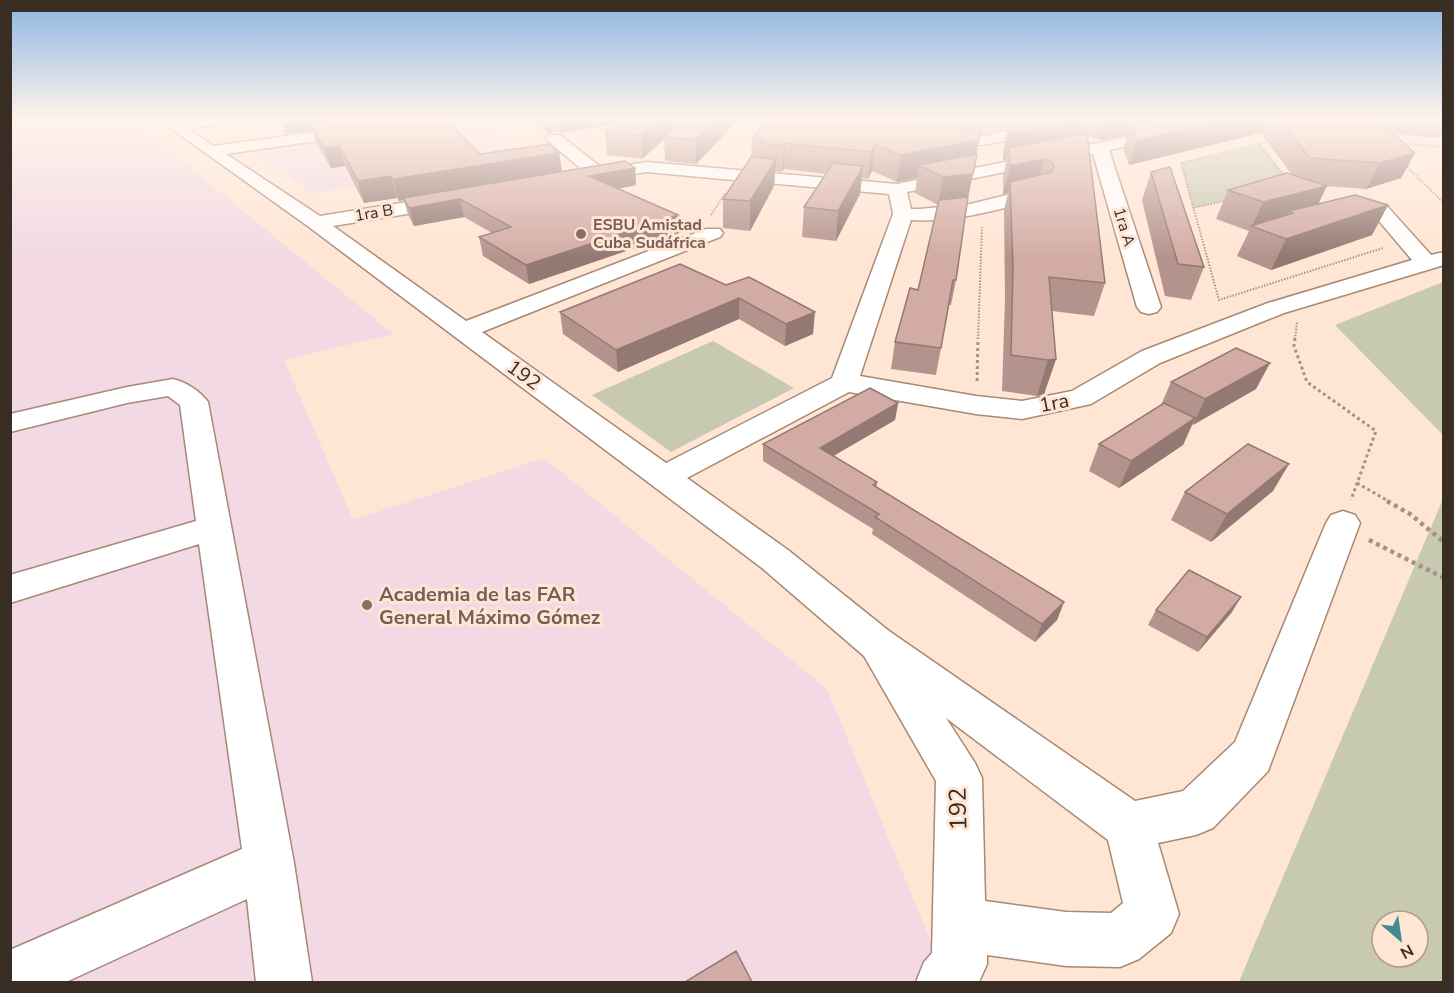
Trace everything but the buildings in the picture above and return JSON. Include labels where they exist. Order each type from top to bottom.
[{"type":"street","name":"192","points":[[231,165],[316,223],[663,477],[775,560],[875,642],[1129,826]]},
{"type":"street","points":[[587,165],[599,175]]},
{"type":"street","points":[[951,165],[993,169]]},
{"type":"street","points":[[575,179],[645,167],[897,189],[1012,165]]},
{"type":"street","name":"1ra A","points":[[1105,165],[1149,307]]},
{"type":"street","points":[[663,477],[844,383],[903,214],[897,189]]},
{"type":"street","points":[[903,214],[917,215],[968,209],[1036,194]]},
{"type":"street","name":"1ra B","points":[[316,223],[469,197]]},
{"type":"street","points":[[1320,221],[1365,209],[1379,208],[1406,240],[1435,261]]},
{"type":"street","points":[[463,331],[713,232]]},
{"type":"street","name":"1ra","points":[[844,383],[976,405],[1022,410],[1080,398],[1151,357],[1276,308],[1435,261]]},
{"type":"street","points":[[10,423],[127,395],[173,387],[194,402],[270,863],[284,982]]},
{"type":"street","points":[[954,957],[1066,939],[1120,940],[1152,914],[1129,826],[1196,812],[1252,756],[1343,523]]},
{"type":"street","points":[[10,589],[215,527]]},
{"type":"street","name":"192","points":[[875,642],[959,778],[954,957]]},
{"type":"street","points":[[10,979],[270,863]]},
{"type":"path","points":[[1182,165],[1219,300],[1406,240]]},
{"type":"path","points":[[1276,165],[1292,185]]},
{"type":"path","points":[[1405,165],[1443,202]]},
{"type":"path","points":[[1193,208],[1237,198]]},
{"type":"path","points":[[968,209],[982,220],[976,405]]},
{"type":"path","points":[[1300,301],[1294,346],[1307,382],[1376,431],[1343,523],[1379,546],[1443,578]]},
{"type":"path","points":[[1358,483],[1410,514],[1443,542]]},
{"type":"shaded area","name":"Academia de las FAR General Máximo Gómez","points":[[10,165],[187,165],[393,334],[284,360],[353,520],[544,458],[827,689],[941,966],[974,982],[11,982]]},
{"type":"shaded area","points":[[273,165],[501,165],[311,193]]},
{"type":"green space","points":[[1182,165],[1276,165],[1292,185],[1193,208]]},
{"type":"green space","points":[[1443,282],[1443,435],[1335,325]]},
{"type":"green space","points":[[713,341],[794,388],[671,452],[592,395]]},
{"type":"green space","points":[[1443,499],[1443,982],[1239,982]]},
{"type":"place","name":"ESBU Amistad Cuba Sudáfrica","points":[[581,234]]},
{"type":"place","name":"Academia de las FAR General Máximo Gómez","points":[[367,605]]}]
